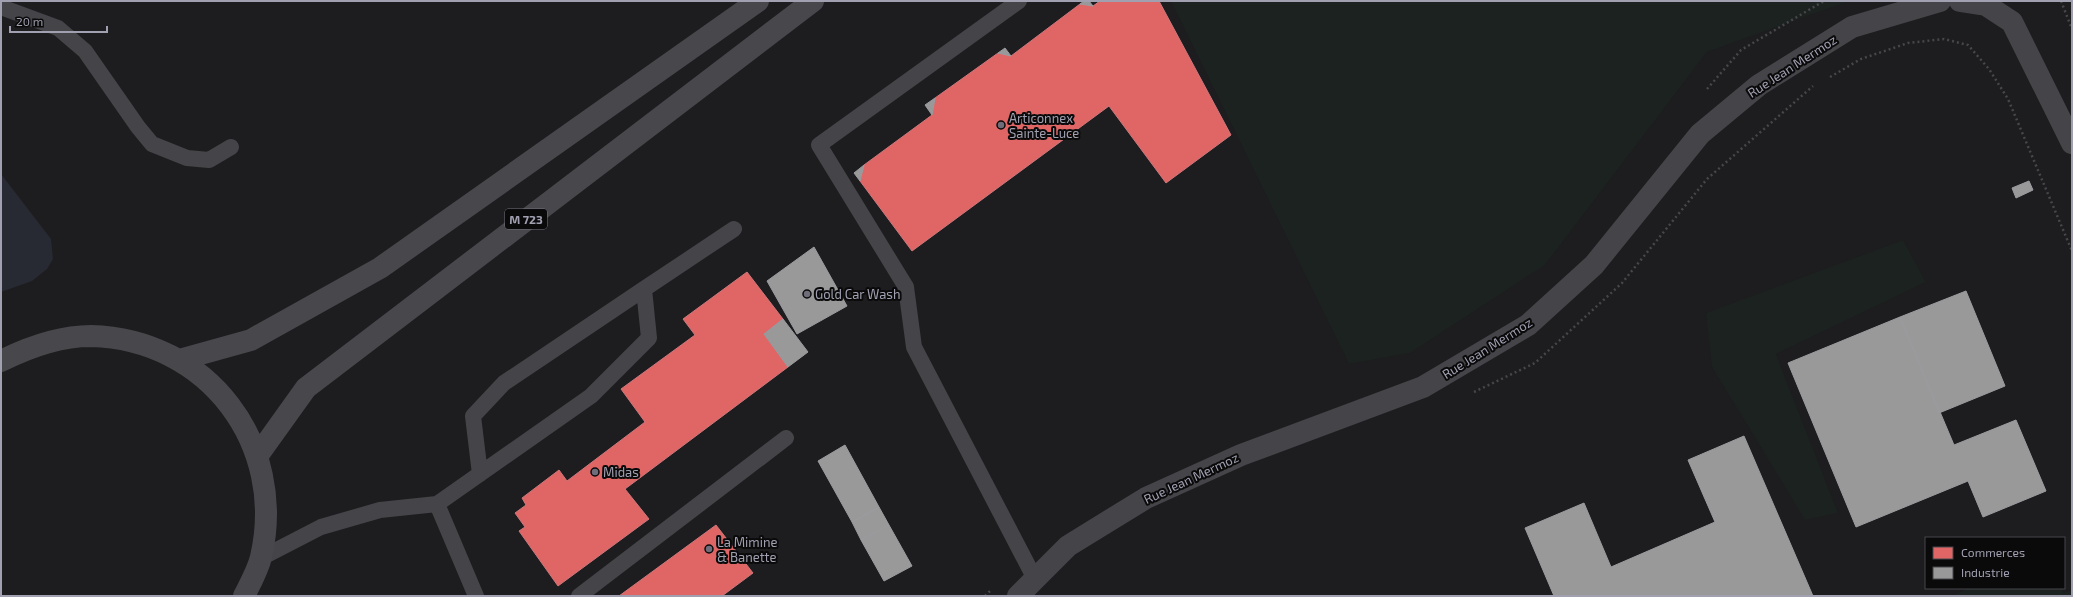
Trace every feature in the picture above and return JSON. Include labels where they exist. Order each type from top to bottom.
[{"type":"main road","points":[[180,360],[251,340],[380,268],[758,1]]},
{"type":"main road","name":"M 723","points":[[258,455],[306,388],[813,1]]},
{"type":"main road","points":[[1,361],[44,342],[90,336],[136,342],[180,360],[200,374],[222,395],[234,410],[258,455],[267,506],[261,558],[244,596]]},
{"type":"street","name":"Rue Jean Mermoz","points":[[1018,596],[1068,546],[1146,498],[1241,455],[1423,387],[1528,325],[1594,265],[1700,134],[1759,85],[1852,27],[1940,1]]},
{"type":"street","points":[[1960,1],[1986,3],[2012,22],[2072,143]]},
{"type":"lane","points":[[1019,1],[819,145],[906,287],[914,347],[1035,579]]},
{"type":"lane","points":[[1,7],[58,28],[85,51],[152,144],[187,158],[209,160],[231,147]]},
{"type":"lane","points":[[480,474],[474,416],[504,383],[734,228]]},
{"type":"lane","points":[[261,558],[321,527],[380,510],[437,504],[480,474],[591,396],[649,338],[644,289]]},
{"type":"lane","points":[[579,596],[786,438]]},
{"type":"lane","points":[[437,504],[476,596]]},
{"type":"path","points":[[1705,91],[1741,50],[1824,1]]},
{"type":"path","points":[[2061,1],[2072,29]]},
{"type":"path","points":[[1828,77],[1861,59],[1908,43],[1944,39],[1968,45],[1989,69],[2008,99],[2072,251]]},
{"type":"path","points":[[1676,216],[1707,179],[1815,85]]},
{"type":"path","points":[[985,596],[991,591]]},
{"type":"shaded area","points":[[1,1],[2072,1],[2072,596],[1,596]]},
{"type":"shaded area","points":[[1171,1],[1849,1],[1707,52],[1545,265],[1410,353],[1349,364]]},
{"type":"shaded area","points":[[1,174],[51,239],[53,259],[47,269],[32,281],[1,292]]},
{"type":"shaded area","points":[[1903,240],[1926,282],[1776,354],[1838,513],[1805,520],[1712,367],[1706,313]]},
{"type":"shaded area","points":[[1967,589],[2062,589],[2064,593],[2072,590],[2072,596],[1951,596]]},
{"type":"building: Commerces","name":"Articonnex Sainte-Luce","points":[[1100,1],[1159,1],[1231,135],[1166,183],[1109,106],[912,251],[860,181],[864,165],[932,115],[935,98],[998,53],[1011,56],[1080,4],[1093,6]]},
{"type":"building: Commerces","points":[[747,272],[783,319],[764,334],[788,367],[625,489],[649,519],[558,586],[519,531],[525,527],[515,513],[526,505],[522,498],[559,470],[567,481],[645,422],[621,389],[695,335],[683,319]]},
{"type":"building: Commerces","name":"La Mimine & Banette","points":[[716,525],[753,573],[722,596],[619,596]]},
{"type":"building: Industrie","points":[[1084,1],[1089,1],[1093,6],[1080,4]]},
{"type":"building: Industrie","points":[[1005,48],[1011,56],[998,53]]},
{"type":"building: Industrie","points":[[935,98],[932,115],[925,105]]},
{"type":"building: Industrie","points":[[864,165],[860,181],[854,173]]},
{"type":"building: Industrie","points":[[2029,181],[2033,190],[2016,198],[2012,188]]},
{"type":"building: Industrie","name":"Gold Car Wash","points":[[814,247],[847,306],[797,334],[767,281]]},
{"type":"building: Industrie","points":[[1966,291],[2005,386],[1939,413],[1900,317]]},
{"type":"building: Industrie","points":[[1900,317],[1954,445],[2016,420],[2046,491],[1983,517],[1968,481],[1856,527],[1788,363]]},
{"type":"building: Industrie","points":[[783,319],[808,352],[788,367],[764,334]]},
{"type":"building: Industrie","points":[[1744,436],[1813,596],[1554,596],[1525,528],[1584,503],[1611,567],[1715,522],[1688,460]]},
{"type":"building: Industrie","points":[[845,445],[879,507],[852,522],[818,461]]},
{"type":"building: Industrie","points":[[879,507],[889,525],[861,540],[852,522]]},
{"type":"building: Industrie","points":[[889,525],[912,566],[884,581],[861,540]]},
{"type":"place","name":"Articonnex Sainte-Luce","points":[[1001,125]]},
{"type":"place","name":"Gold Car Wash","points":[[807,294]]},
{"type":"place","name":"Midas","points":[[595,472]]},
{"type":"place","name":"La Mimine & Banette","points":[[709,549]]}]
